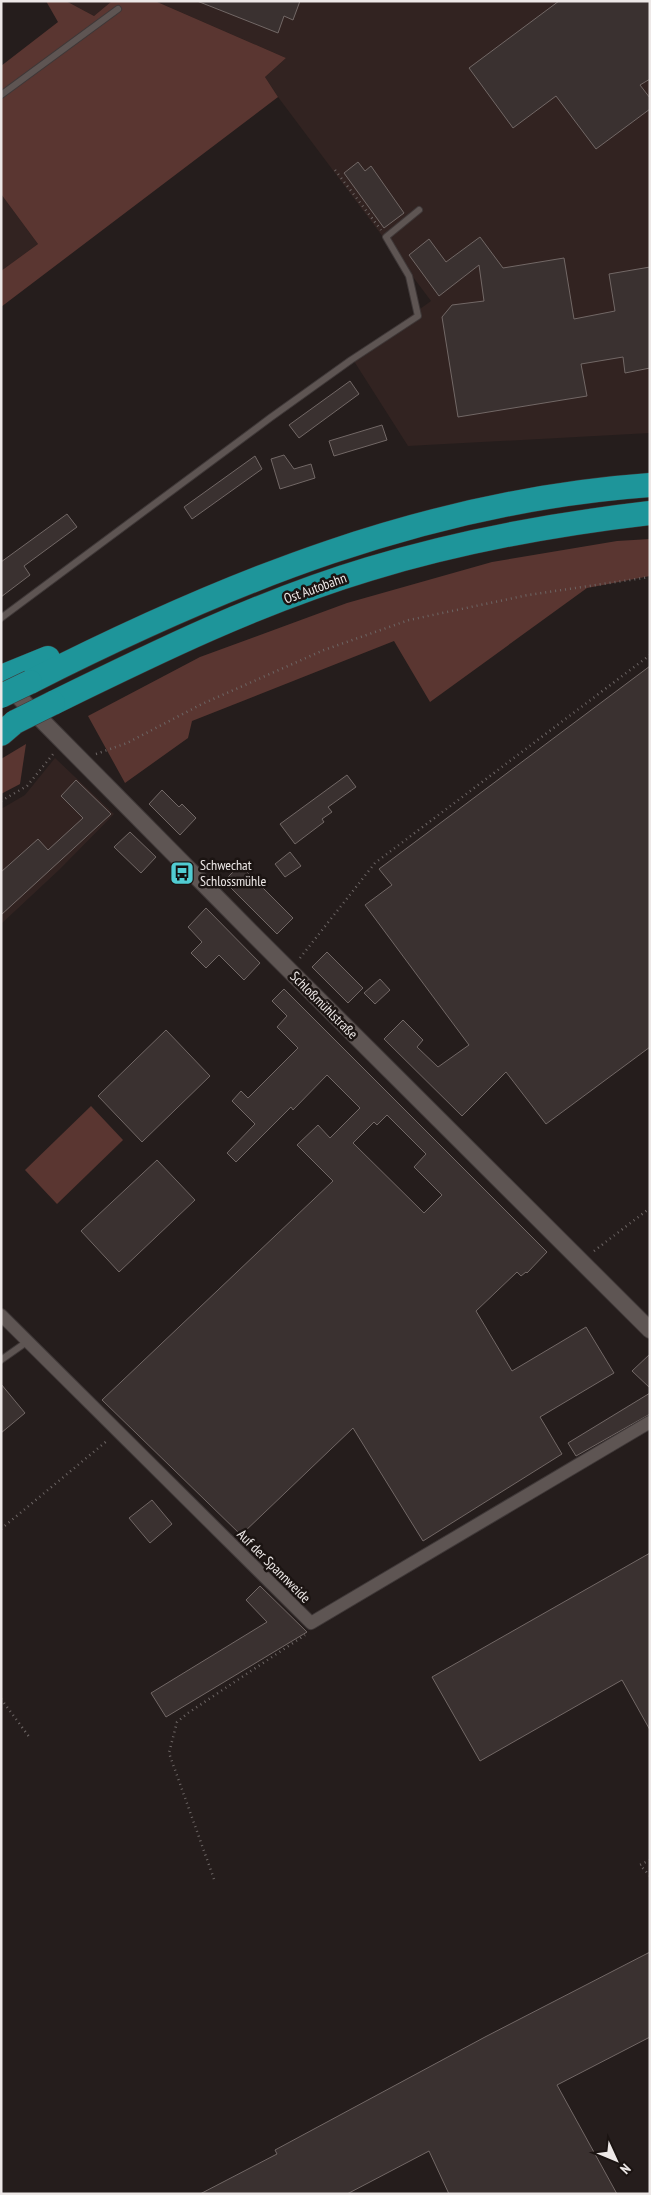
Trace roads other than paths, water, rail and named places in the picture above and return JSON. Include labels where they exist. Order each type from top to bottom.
[{"type":"highway","name":"Ost Autobahn","points":[[1,696],[13,677],[91,652],[217,594],[274,571],[393,532],[488,508],[573,494],[650,485]]},
{"type":"highway","name":"Ost Autobahn","points":[[6,728],[53,703],[262,607],[368,569],[430,552],[510,534],[584,521],[650,514]]},
{"type":"street","name":"Schloßmühlstraße","points":[[13,677],[63,742],[650,1330]]},
{"type":"street","name":"Auf der Spannweide","points":[[1,1315],[311,1623],[650,1422]]},
{"type":"lane","points":[[1,95],[118,9]]},
{"type":"lane","points":[[1,618],[278,412],[351,360],[418,316],[409,276],[386,237],[419,210]]},
{"type":"lane","points":[[1,1360],[28,1342]]},
{"type":"place","name":"Schwechat Schlossmühle","points":[[182,873]]}]
